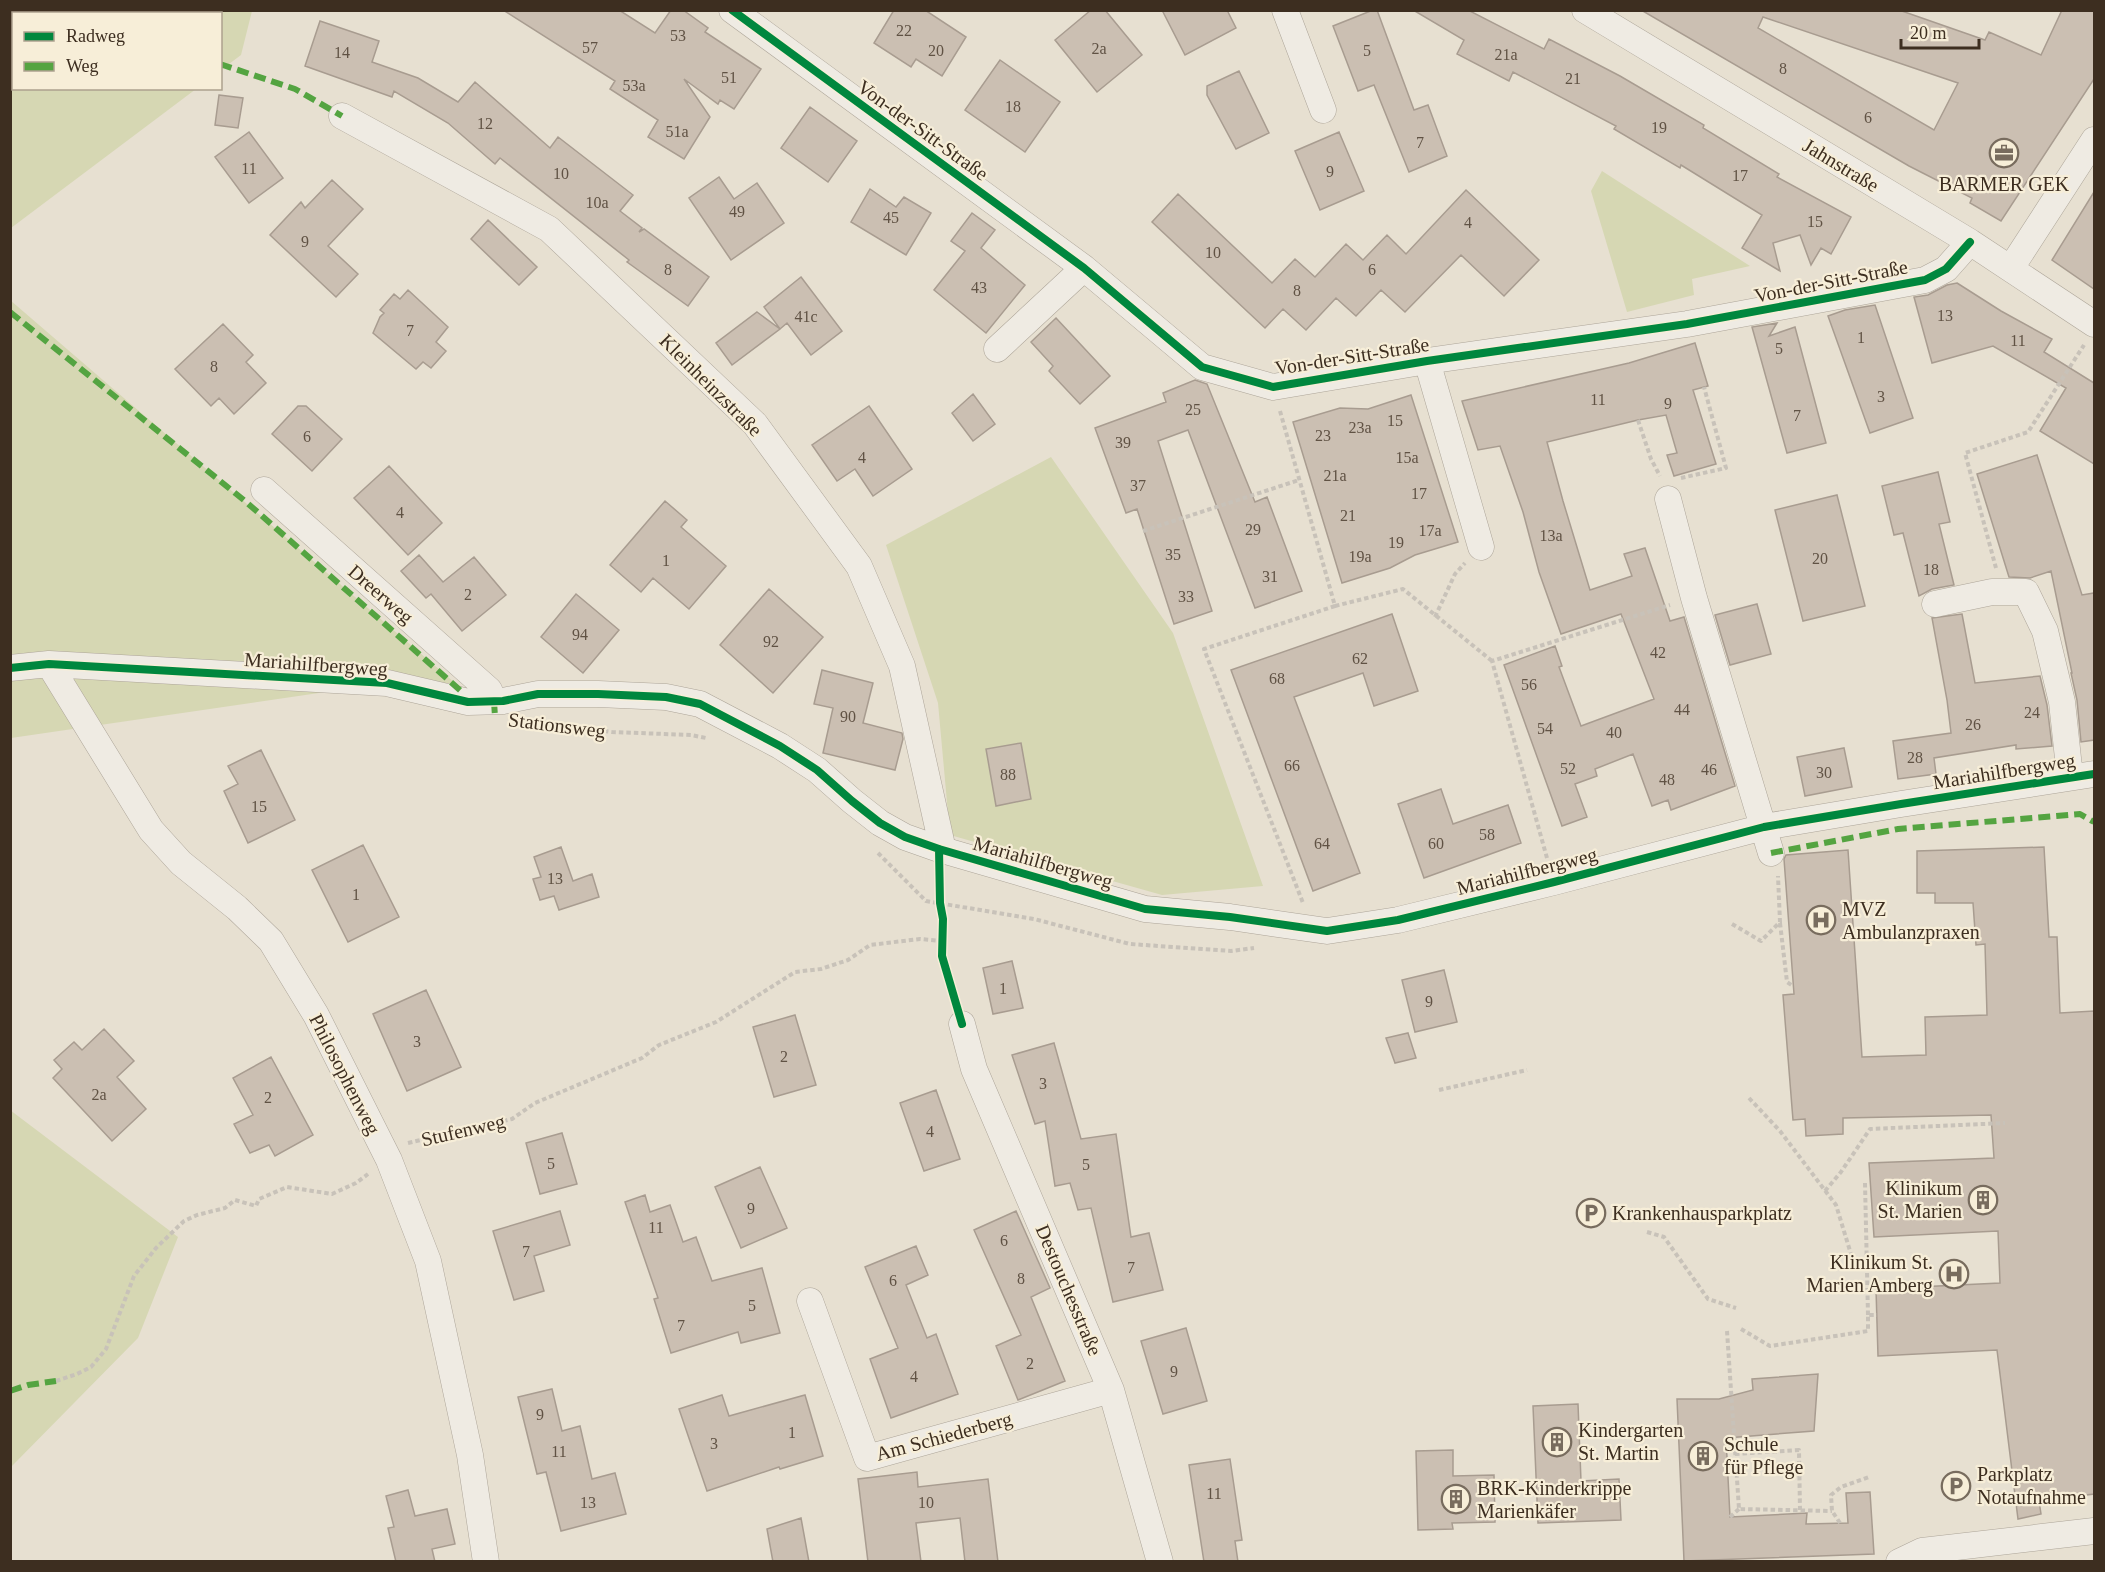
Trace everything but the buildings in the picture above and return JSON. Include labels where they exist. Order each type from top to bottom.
[{"type":"street","name":"Von-der-Sitt-Straße","points":[[732,10],[1084,268],[1202,367],[1273,387],[1427,361],[1687,324],[1925,280],[1946,269],[1970,242]]},
{"type":"street","points":[[1285,10],[1323,110]]},
{"type":"street","name":"Jahnstraße","points":[[1585,10],[2011,268],[2091,331]]},
{"type":"street","name":"Kleinheinzstraße","points":[[342,116],[549,229],[755,424],[859,566],[868,586],[902,666],[941,841],[939,849]]},
{"type":"street","points":[[2011,268],[2094,140]]},
{"type":"street","points":[[997,349],[1084,268]]},
{"type":"street","name":"Von-der-Sitt-Straße","points":[[1427,361],[1481,547]]},
{"type":"street","name":"Dreerweg","points":[[264,490],[489,690],[494,701]]},
{"type":"street","points":[[1668,499],[1694,598],[1775,864]]},
{"type":"street","name":"Mariahilfbergweg","points":[[10,668],[49,664],[387,683],[468,702],[494,701],[538,694],[666,697],[700,704],[780,746],[817,770],[880,823],[905,837],[1145,909],[1230,917],[1327,931],[1398,920],[1764,828],[2082,776],[2045,631],[2026,592],[1992,592],[1935,604]]},
{"type":"street","name":"Philosophenweg","points":[[49,664],[151,830],[181,863],[237,908],[271,941],[316,1015],[389,1160],[428,1261],[470,1455],[486,1562]]},
{"type":"street","name":"Destouchesstraße","points":[[962,1024],[974,1069],[1111,1390],[1160,1562]]},
{"type":"street","name":"Am Schiederberg","points":[[810,1301],[867,1458],[1111,1390]]},
{"type":"street","points":[[1899,1562],[1922,1551],[2040,1550],[2094,1531]]},
{"type":"path","points":[[2003,592],[1965,453],[2028,432],[2091,331]]},
{"type":"path","points":[[1273,387],[1335,606]]},
{"type":"path","points":[[1695,474],[1726,468],[1704,387]]},
{"type":"path","points":[[1638,420],[1652,459]]},
{"type":"path","points":[[1143,531],[1299,480]]},
{"type":"path","points":[[1435,617],[1455,574]]},
{"type":"path","points":[[1313,929],[1204,649],[1335,606],[1403,589],[1492,662],[1554,882]]},
{"type":"path","points":[[1492,662],[1694,598]]},
{"type":"path","points":[[876,851],[926,901],[940,903]]},
{"type":"path","points":[[1775,864],[1787,982],[1793,986]]},
{"type":"path","points":[[1732,924],[1761,941],[1780,922]]},
{"type":"path","points":[[1439,1090],[1527,1070]]},
{"type":"path","points":[[1749,1098],[1780,1131],[1836,1205],[1854,1264]]},
{"type":"path","points":[[1825,1191],[1841,1172],[1870,1128],[2005,1123]]},
{"type":"path","points":[[1741,1329],[1770,1346],[1868,1331],[1865,1184]]},
{"type":"path","points":[[1647,1232],[1664,1237],[1708,1299],[1736,1308]]},
{"type":"path","points":[[1868,1315],[1877,1315]]},
{"type":"path","points":[[1727,1331],[1739,1509]]},
{"type":"path","points":[[1735,1454],[1799,1450],[1800,1510]]},
{"type":"path","points":[[1840,1523],[1832,1511],[1831,1495],[1841,1487],[1869,1477]]},
{"type":"path","points":[[1730,1516],[1739,1509],[1832,1511]]},
{"type":"green space","points":[[11,10],[252,10],[241,55],[222,69],[222,12],[12,12],[12,90],[195,90],[11,228]]},
{"type":"green space","points":[[1602,171],[1750,266],[1692,279],[1694,295],[1627,312],[1591,191]]},
{"type":"green space","points":[[10,300],[455,683],[387,683],[11,738]]},
{"type":"green space","points":[[1051,457],[1173,633],[1263,886],[1162,895],[950,835],[938,703],[886,545]]},
{"type":"green space","points":[[10,1110],[178,1237],[138,1338],[11,1467]]},
{"type":"marked path","points":[[222,65],[295,89],[342,116]]},
{"type":"marked path","points":[[10,312],[245,501],[461,691]]},
{"type":"marked path","points":[[494,701],[495,717]]},
{"type":"marked path","points":[[1771,853],[1898,829],[2080,814],[2094,822]]},
{"type":"marked path","points":[[10,1391],[28,1385],[56,1381]]},
{"type":"cycle path","points":[[732,10],[1084,268],[1202,367],[1273,387],[1427,361],[1687,324],[1925,280],[1946,269],[1970,242]]},
{"type":"cycle path","name":"Stationsweg","points":[[10,668],[49,664],[387,683],[468,702],[503,701],[538,694],[666,697],[700,704],[780,746],[817,770],[880,823],[905,837],[1145,909],[1230,917],[1327,931],[1398,920],[1764,827],[2094,774]]},
{"type":"cycle path","points":[[939,849],[940,903],[943,919],[942,956],[962,1024]]},
{"type":"place","name":"BARMER GEK","points":[[2004,153]]},
{"type":"place","name":"MVZ Ambulanzpraxen","points":[[1821,920]]},
{"type":"place","name":"Klinikum St. Marien","points":[[1983,1200]]},
{"type":"place","name":"Krankenhausparkplatz","points":[[1591,1213]]},
{"type":"place","name":"Klinikum St. Marien Amberg","points":[[1954,1274]]},
{"type":"place","name":"Kindergarten St. Martin","points":[[1557,1442]]},
{"type":"place","name":"Schule für Pflege","points":[[1703,1456]]},
{"type":"place","name":"Parkplatz Notaufnahme","points":[[1956,1486]]},
{"type":"place","name":"BRK-Kinderkrippe Marienkäfer","points":[[1456,1499]]}]
